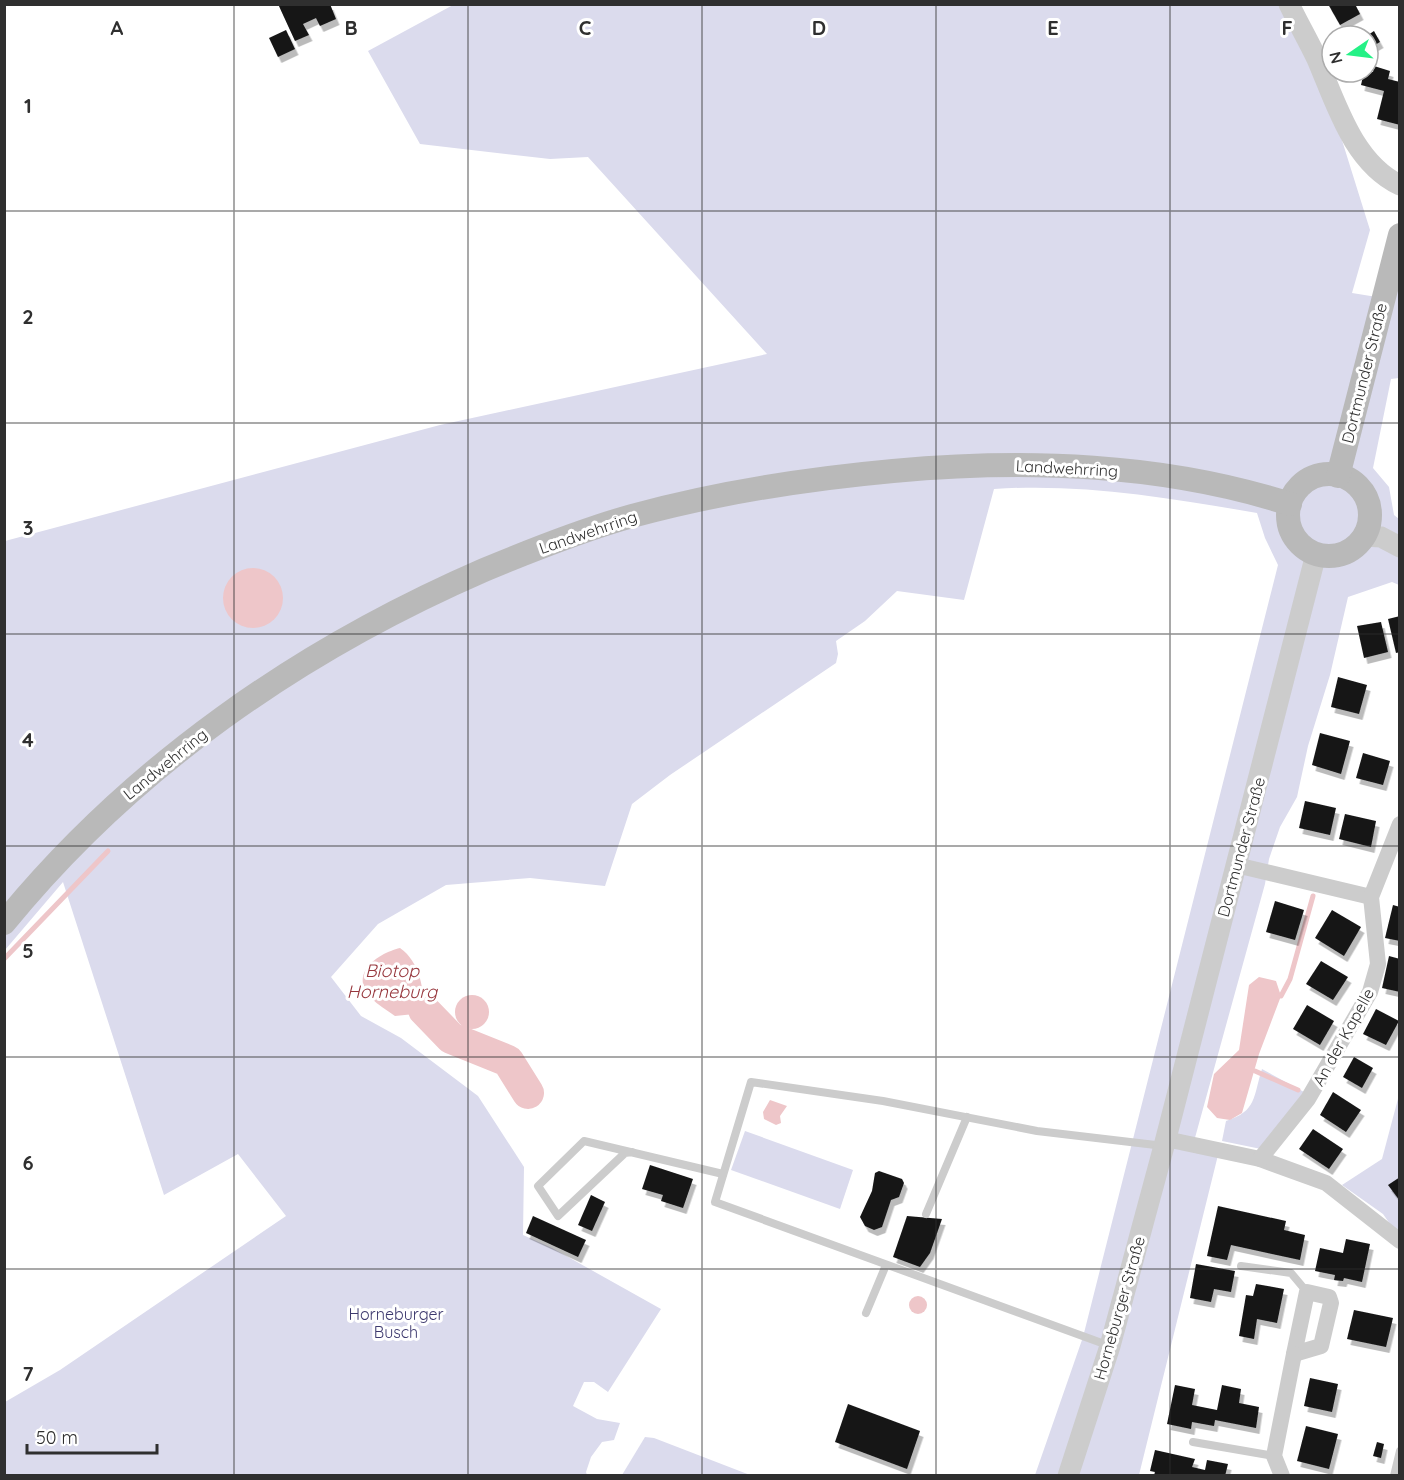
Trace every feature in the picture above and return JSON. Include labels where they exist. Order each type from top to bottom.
[{"type":"main road","name":"Dortmunder Straße","points":[[1338,476],[1400,235]]},
{"type":"main road","name":"Landwehrring","points":[[4,923],[41,878],[108,812],[170,756],[236,708],[324,650],[436,591],[517,556],[632,516],[714,497],[833,477],[987,465],[1093,466],[1150,474],[1290,504]]},
{"type":"main road","points":[[1338,476],[1354,484],[1366,499],[1369,524],[1364,536],[1355,547],[1343,554],[1330,556],[1316,554],[1305,549],[1290,529],[1288,517],[1290,504],[1299,488],[1314,477],[1338,476]]},
{"type":"street","points":[[1289,4],[1316,57],[1345,125],[1379,173],[1400,185]]},
{"type":"street","points":[[1364,536],[1381,537],[1400,547]]},
{"type":"street","name":"Dortmunder Straße","points":[[1165,1142],[1316,554]]},
{"type":"street","name":"An der Kapelle","points":[[1260,1160],[1308,1099],[1370,992],[1378,964],[1371,897],[1400,824]]},
{"type":"street","points":[[1236,865],[1371,897]]},
{"type":"street","points":[[1165,1142],[1260,1160],[1326,1184],[1400,1241]]},
{"type":"street","name":"Horneburger Straße","points":[[1068,1476],[1110,1346],[1165,1142]]},
{"type":"street","points":[[1282,1476],[1274,1456],[1294,1354],[1307,1292],[1329,1297],[1332,1303],[1321,1346],[1294,1354]]},
{"type":"lane","points":[[1110,1346],[715,1202],[751,1082],[883,1101],[1037,1131],[1165,1142]]},
{"type":"lane","points":[[926,1214],[967,1117]]},
{"type":"lane","points":[[632,1152],[625,1153],[558,1216],[538,1186],[584,1141],[632,1152],[723,1174]]},
{"type":"lane","points":[[866,1313],[886,1265]]},
{"type":"lane","points":[[1241,1266],[1291,1273],[1307,1292]]},
{"type":"lane","points":[[1193,1442],[1274,1456]]},
{"type":"lane","points":[[1394,1476],[1400,1451]]},
{"type":"green space","name":"Horneburger Busch","points":[[453,5],[1289,5],[1316,57],[1320,70],[1320,84],[1324,84],[1370,230],[1352,293],[1383,298],[1399,238],[1399,378],[1391,379],[1373,468],[1389,487],[1394,515],[1399,519],[1399,585],[1392,582],[1348,597],[1330,675],[1308,746],[1297,797],[1280,827],[1269,859],[1265,884],[1193,1145],[1219,1151],[1139,1475],[1035,1475],[1083,1337],[1278,565],[1265,538],[1257,513],[1126,493],[1027,488],[994,489],[964,600],[897,591],[865,621],[836,641],[838,654],[836,663],[670,775],[632,804],[605,886],[530,878],[446,885],[378,924],[331,977],[361,1016],[401,1038],[478,1096],[524,1167],[523,1235],[552,1248],[661,1309],[608,1392],[594,1382],[584,1382],[573,1406],[597,1419],[620,1423],[614,1440],[602,1442],[591,1457],[587,1475],[5,1475],[5,1402],[60,1370],[286,1216],[238,1154],[164,1195],[63,882],[5,950],[5,541],[440,425],[767,354],[588,157],[550,159],[420,144],[368,51]]},
{"type":"green space","points":[[1262,1069],[1304,1092],[1261,1149],[1222,1141],[1226,1121],[1249,1108]]},
{"type":"green space","points":[[1399,1095],[1399,1237],[1383,1214],[1342,1185],[1382,1159]]},
{"type":"green space","points":[[745,1131],[853,1170],[840,1209],[731,1170]]},
{"type":"green space","points":[[645,1437],[654,1438],[750,1475],[622,1475]]},
{"type":"water","points":[[247,568],[259,568],[275,576],[281,586],[283,598],[281,610],[275,620],[259,628],[247,628],[231,620],[223,604],[223,592],[231,576]]},
{"type":"water","name":"Biotop Horneburg","points":[[400,948],[412,961],[420,977],[424,1013],[395,1016],[374,1001],[365,989],[364,973],[368,966],[382,955]]},
{"type":"water","points":[[1259,977],[1276,981],[1281,996],[1259,1054],[1242,1113],[1230,1120],[1217,1118],[1207,1107],[1214,1074],[1239,1050],[1249,985]]},
{"type":"water","points":[[472,995],[484,1000],[489,1012],[484,1024],[472,1029],[460,1024],[455,1012],[460,1000]]},
{"type":"water","points":[[770,1100],[787,1106],[780,1116],[781,1123],[776,1125],[764,1119],[763,1112]]},
{"type":"water","points":[[914,1296],[922,1296],[927,1301],[925,1312],[914,1314],[909,1309],[909,1301]]},
{"type":"building","points":[[278,4],[330,4],[336,19],[320,26],[316,18],[303,24],[309,35],[295,41]]},
{"type":"building","points":[[1328,4],[1355,4],[1360,14],[1339,24]]},
{"type":"building","points":[[286,30],[295,49],[278,57],[269,38]]},
{"type":"building","points":[[1380,68],[1390,71],[1388,79],[1400,82],[1400,125],[1377,119],[1384,91],[1361,85],[1380,84]]},
{"type":"building","points":[[1400,616],[1400,652],[1396,653],[1388,619]]},
{"type":"building","points":[[1381,622],[1388,652],[1364,658],[1357,626]]},
{"type":"building","points":[[1338,677],[1367,685],[1359,714],[1331,707]]},
{"type":"building","points":[[1320,733],[1350,741],[1341,774],[1312,765]]},
{"type":"building","points":[[1363,753],[1390,761],[1383,785],[1356,778]]},
{"type":"building","points":[[1305,801],[1336,808],[1330,835],[1299,828]]},
{"type":"building","points":[[1345,814],[1376,821],[1371,847],[1339,839]]},
{"type":"building","points":[[1275,901],[1304,910],[1295,940],[1266,932]]},
{"type":"building","points":[[1393,905],[1400,907],[1400,941],[1385,938]]},
{"type":"building","points":[[1332,910],[1361,927],[1344,956],[1315,938]]},
{"type":"building","points":[[1389,956],[1400,959],[1400,992],[1382,988]]},
{"type":"building","points":[[1321,961],[1348,977],[1333,1000],[1306,984]]},
{"type":"building","points":[[1307,1005],[1334,1021],[1320,1045],[1293,1029]]},
{"type":"building","points":[[1376,1009],[1399,1021],[1386,1045],[1363,1034]]},
{"type":"building","points":[[1354,1057],[1373,1068],[1362,1088],[1343,1077]]},
{"type":"building","points":[[1333,1092],[1361,1110],[1346,1132],[1320,1115]]},
{"type":"building","points":[[1313,1129],[1343,1149],[1329,1169],[1299,1149]]},
{"type":"building","points":[[650,1165],[693,1179],[683,1208],[661,1201],[663,1195],[642,1189]]},
{"type":"building","points":[[879,1171],[902,1179],[904,1183],[899,1197],[891,1200],[882,1227],[874,1230],[865,1226],[860,1217],[872,1191],[875,1173]]},
{"type":"building","points":[[1400,1177],[1400,1201],[1388,1185]]},
{"type":"building","points":[[591,1195],[605,1202],[592,1231],[578,1225]]},
{"type":"building","points":[[1218,1206],[1286,1221],[1284,1230],[1305,1235],[1300,1260],[1231,1245],[1227,1260],[1207,1256]]},
{"type":"building","points":[[533,1216],[586,1240],[578,1257],[526,1233]]},
{"type":"building","points":[[907,1216],[942,1219],[930,1253],[920,1267],[893,1257]]},
{"type":"building","points":[[1346,1239],[1370,1244],[1362,1282],[1344,1278],[1343,1281],[1334,1280],[1335,1275],[1315,1271],[1320,1248],[1343,1253]]},
{"type":"building","points":[[1196,1264],[1235,1271],[1231,1292],[1214,1289],[1211,1302],[1190,1298]]},
{"type":"building","points":[[1256,1284],[1284,1289],[1277,1323],[1257,1319],[1254,1339],[1239,1336],[1246,1295],[1253,1296]]},
{"type":"building","points":[[1354,1310],[1393,1318],[1386,1347],[1347,1339]]},
{"type":"building","points":[[1310,1378],[1338,1384],[1332,1412],[1304,1406]]},
{"type":"building","points":[[1175,1385],[1195,1389],[1192,1405],[1217,1410],[1222,1385],[1241,1389],[1239,1403],[1259,1407],[1256,1428],[1215,1420],[1214,1426],[1192,1422],[1191,1429],[1167,1424]]},
{"type":"building","points":[[848,1404],[920,1431],[907,1469],[835,1442]]},
{"type":"building","points":[[1306,1426],[1338,1434],[1329,1469],[1297,1461]]},
{"type":"building","points":[[1377,1442],[1384,1444],[1381,1458],[1373,1456]]},
{"type":"building","points":[[1155,1450],[1195,1459],[1192,1467],[1205,1470],[1207,1460],[1228,1464],[1225,1476],[1154,1476],[1155,1472],[1150,1471]]},
{"type":"waterway","points":[[4,959],[108,851]]},
{"type":"waterway","points":[[1281,996],[1290,979],[1313,896]]},
{"type":"waterway","points":[[424,1010],[451,1038],[508,1061],[528,1093]]},
{"type":"waterway","points":[[1255,1071],[1298,1090]]}]
